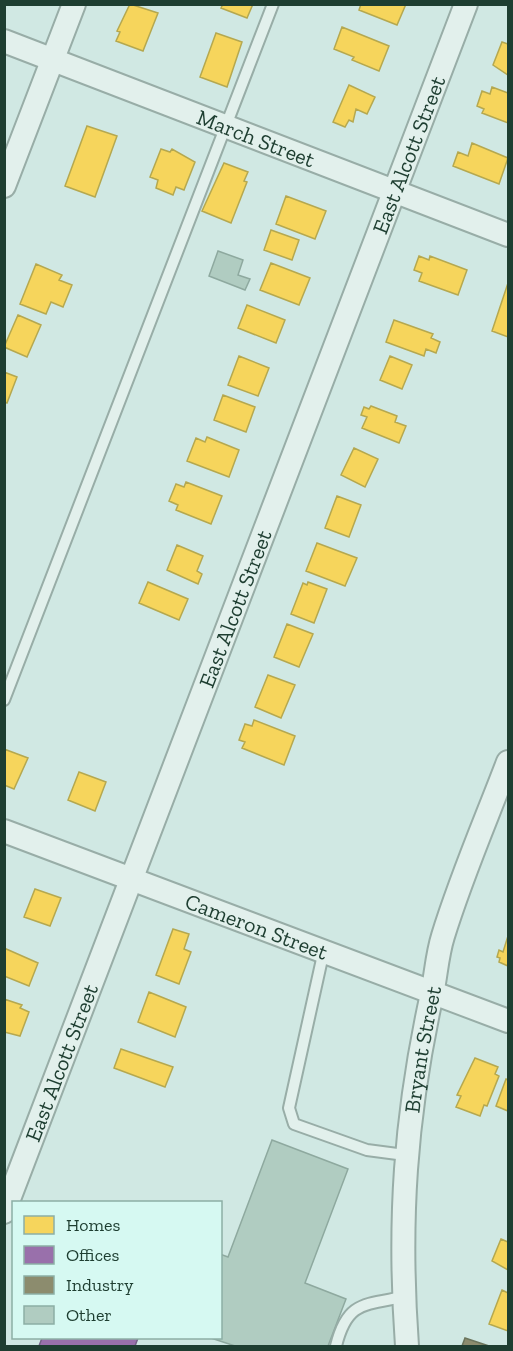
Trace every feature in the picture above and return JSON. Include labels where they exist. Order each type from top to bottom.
[{"type":"street","points":[[4,186],[74,4]]},
{"type":"street","name":"East Alcott Street","points":[[4,1212],[466,4]]},
{"type":"street","name":"March Street","points":[[4,41],[508,235]]},
{"type":"street","name":"Bryant Street","points":[[407,1347],[403,1297],[405,1155],[416,1064],[442,939],[508,762]]},
{"type":"street","name":"Cameron Street","points":[[4,831],[508,1021]]},
{"type":"lane","points":[[4,700],[273,4]]},
{"type":"lane","points":[[324,950],[289,1108],[294,1124],[367,1150],[405,1155]]},
{"type":"lane","points":[[336,1347],[340,1330],[349,1314],[362,1305],[403,1297]]},
{"type":"building: Homes","points":[[130,4],[158,13],[143,51],[116,41],[120,32],[117,31]]},
{"type":"building: Homes","points":[[223,4],[253,4],[247,18],[221,8]]},
{"type":"building: Homes","points":[[361,4],[406,4],[397,25],[359,10]]},
{"type":"building: Homes","points":[[342,27],[389,46],[379,71],[352,60],[354,57],[334,49]]},
{"type":"building: Homes","points":[[216,33],[242,42],[227,87],[200,77]]},
{"type":"building: Homes","points":[[502,42],[508,44],[508,75],[493,65]]},
{"type":"building: Homes","points":[[349,85],[375,97],[367,114],[356,109],[353,122],[349,120],[345,127],[333,122]]},
{"type":"building: Homes","points":[[492,87],[508,93],[508,123],[482,113],[484,109],[477,106],[482,91],[490,94]]},
{"type":"building: Homes","points":[[87,126],[117,136],[95,197],[65,186]]},
{"type":"building: Homes","points":[[472,143],[508,158],[499,184],[453,166],[458,152],[468,156]]},
{"type":"building: Homes","points":[[161,149],[170,152],[172,149],[195,162],[184,190],[176,187],[173,195],[156,188],[158,180],[150,177]]},
{"type":"building: Homes","points":[[224,163],[248,172],[244,181],[247,182],[231,223],[202,211]]},
{"type":"building: Homes","points":[[286,196],[326,211],[315,239],[276,224]]},
{"type":"building: Homes","points":[[271,230],[299,240],[292,260],[264,250]]},
{"type":"building: Homes","points":[[419,256],[429,260],[430,256],[467,270],[458,295],[419,281],[422,273],[414,270]]},
{"type":"building: Homes","points":[[271,263],[310,278],[299,305],[260,290]]},
{"type":"building: Homes","points":[[36,264],[62,275],[59,280],[72,285],[63,307],[51,302],[46,314],[20,304]]},
{"type":"building: Homes","points":[[508,283],[508,337],[492,331]]},
{"type":"building: Homes","points":[[247,305],[285,320],[276,343],[238,328]]},
{"type":"building: Homes","points":[[18,315],[41,325],[27,357],[4,347]]},
{"type":"building: Homes","points":[[394,320],[433,334],[431,338],[440,342],[436,353],[426,349],[424,356],[386,342]]},
{"type":"building: Homes","points":[[239,356],[269,368],[258,396],[228,385]]},
{"type":"building: Homes","points":[[390,356],[412,365],[402,389],[380,380]]},
{"type":"building: Homes","points":[[4,372],[17,377],[7,403],[4,402]]},
{"type":"building: Homes","points":[[223,395],[255,407],[246,432],[214,420]]},
{"type":"building: Homes","points":[[371,406],[397,416],[395,422],[406,426],[399,443],[362,428],[367,417],[361,415],[364,407],[369,409]]},
{"type":"building: Homes","points":[[207,437],[239,450],[229,477],[187,461],[196,438],[205,442]]},
{"type":"building: Homes","points":[[354,448],[378,459],[365,487],[341,475]]},
{"type":"building: Homes","points":[[186,482],[222,496],[211,524],[176,510],[178,505],[169,501],[176,484],[184,487]]},
{"type":"building: Homes","points":[[337,496],[361,505],[349,537],[325,528]]},
{"type":"building: Homes","points":[[317,543],[357,558],[345,586],[306,571]]},
{"type":"building: Homes","points":[[177,545],[203,556],[197,571],[202,574],[198,584],[167,570]]},
{"type":"building: Homes","points":[[148,582],[188,599],[179,620],[139,603]]},
{"type":"building: Homes","points":[[308,582],[327,589],[314,623],[291,614],[303,583],[307,585]]},
{"type":"building: Homes","points":[[287,624],[313,634],[299,667],[274,657]]},
{"type":"building: Homes","points":[[268,675],[295,685],[281,718],[255,707]]},
{"type":"building: Homes","points":[[254,720],[295,736],[284,765],[242,748],[245,742],[239,740],[245,724],[252,726]]},
{"type":"building: Homes","points":[[4,749],[28,758],[14,789],[4,785]]},
{"type":"building: Homes","points":[[79,772],[106,782],[95,811],[68,800]]},
{"type":"building: Homes","points":[[35,889],[61,898],[50,926],[24,917]]},
{"type":"building: Homes","points":[[173,929],[189,934],[184,949],[191,952],[179,984],[156,975]]},
{"type":"building: Homes","points":[[508,936],[508,966],[499,962],[500,958],[497,957],[499,950],[503,952]]},
{"type":"building: Homes","points":[[4,948],[38,963],[29,986],[4,976]]},
{"type":"building: Homes","points":[[149,992],[186,1007],[175,1037],[138,1022]]},
{"type":"building: Homes","points":[[4,999],[22,1005],[20,1008],[29,1012],[20,1036],[4,1032]]},
{"type":"building: Homes","points":[[121,1049],[173,1067],[165,1087],[114,1068]]},
{"type":"building: Homes","points":[[475,1058],[498,1067],[495,1074],[499,1076],[487,1106],[484,1105],[480,1116],[456,1107],[461,1096],[457,1095]]},
{"type":"building: Homes","points":[[506,1079],[508,1080],[508,1111],[496,1106]]},
{"type":"building: Homes","points":[[501,1239],[508,1242],[508,1270],[492,1261]]},
{"type":"building: Homes","points":[[502,1290],[508,1293],[508,1331],[489,1324]]},
{"type":"building: Offices","points":[[42,1339],[138,1339],[135,1346],[39,1346]]},
{"type":"building: Industry","points":[[465,1338],[489,1346],[462,1346]]},
{"type":"building: Other","points":[[218,251],[243,260],[238,275],[250,279],[245,290],[209,276]]},
{"type":"building: Other","points":[[272,1140],[348,1169],[305,1283],[346,1299],[328,1346],[235,1346],[214,1339],[222,1339],[222,1255],[228,1257]]}]
